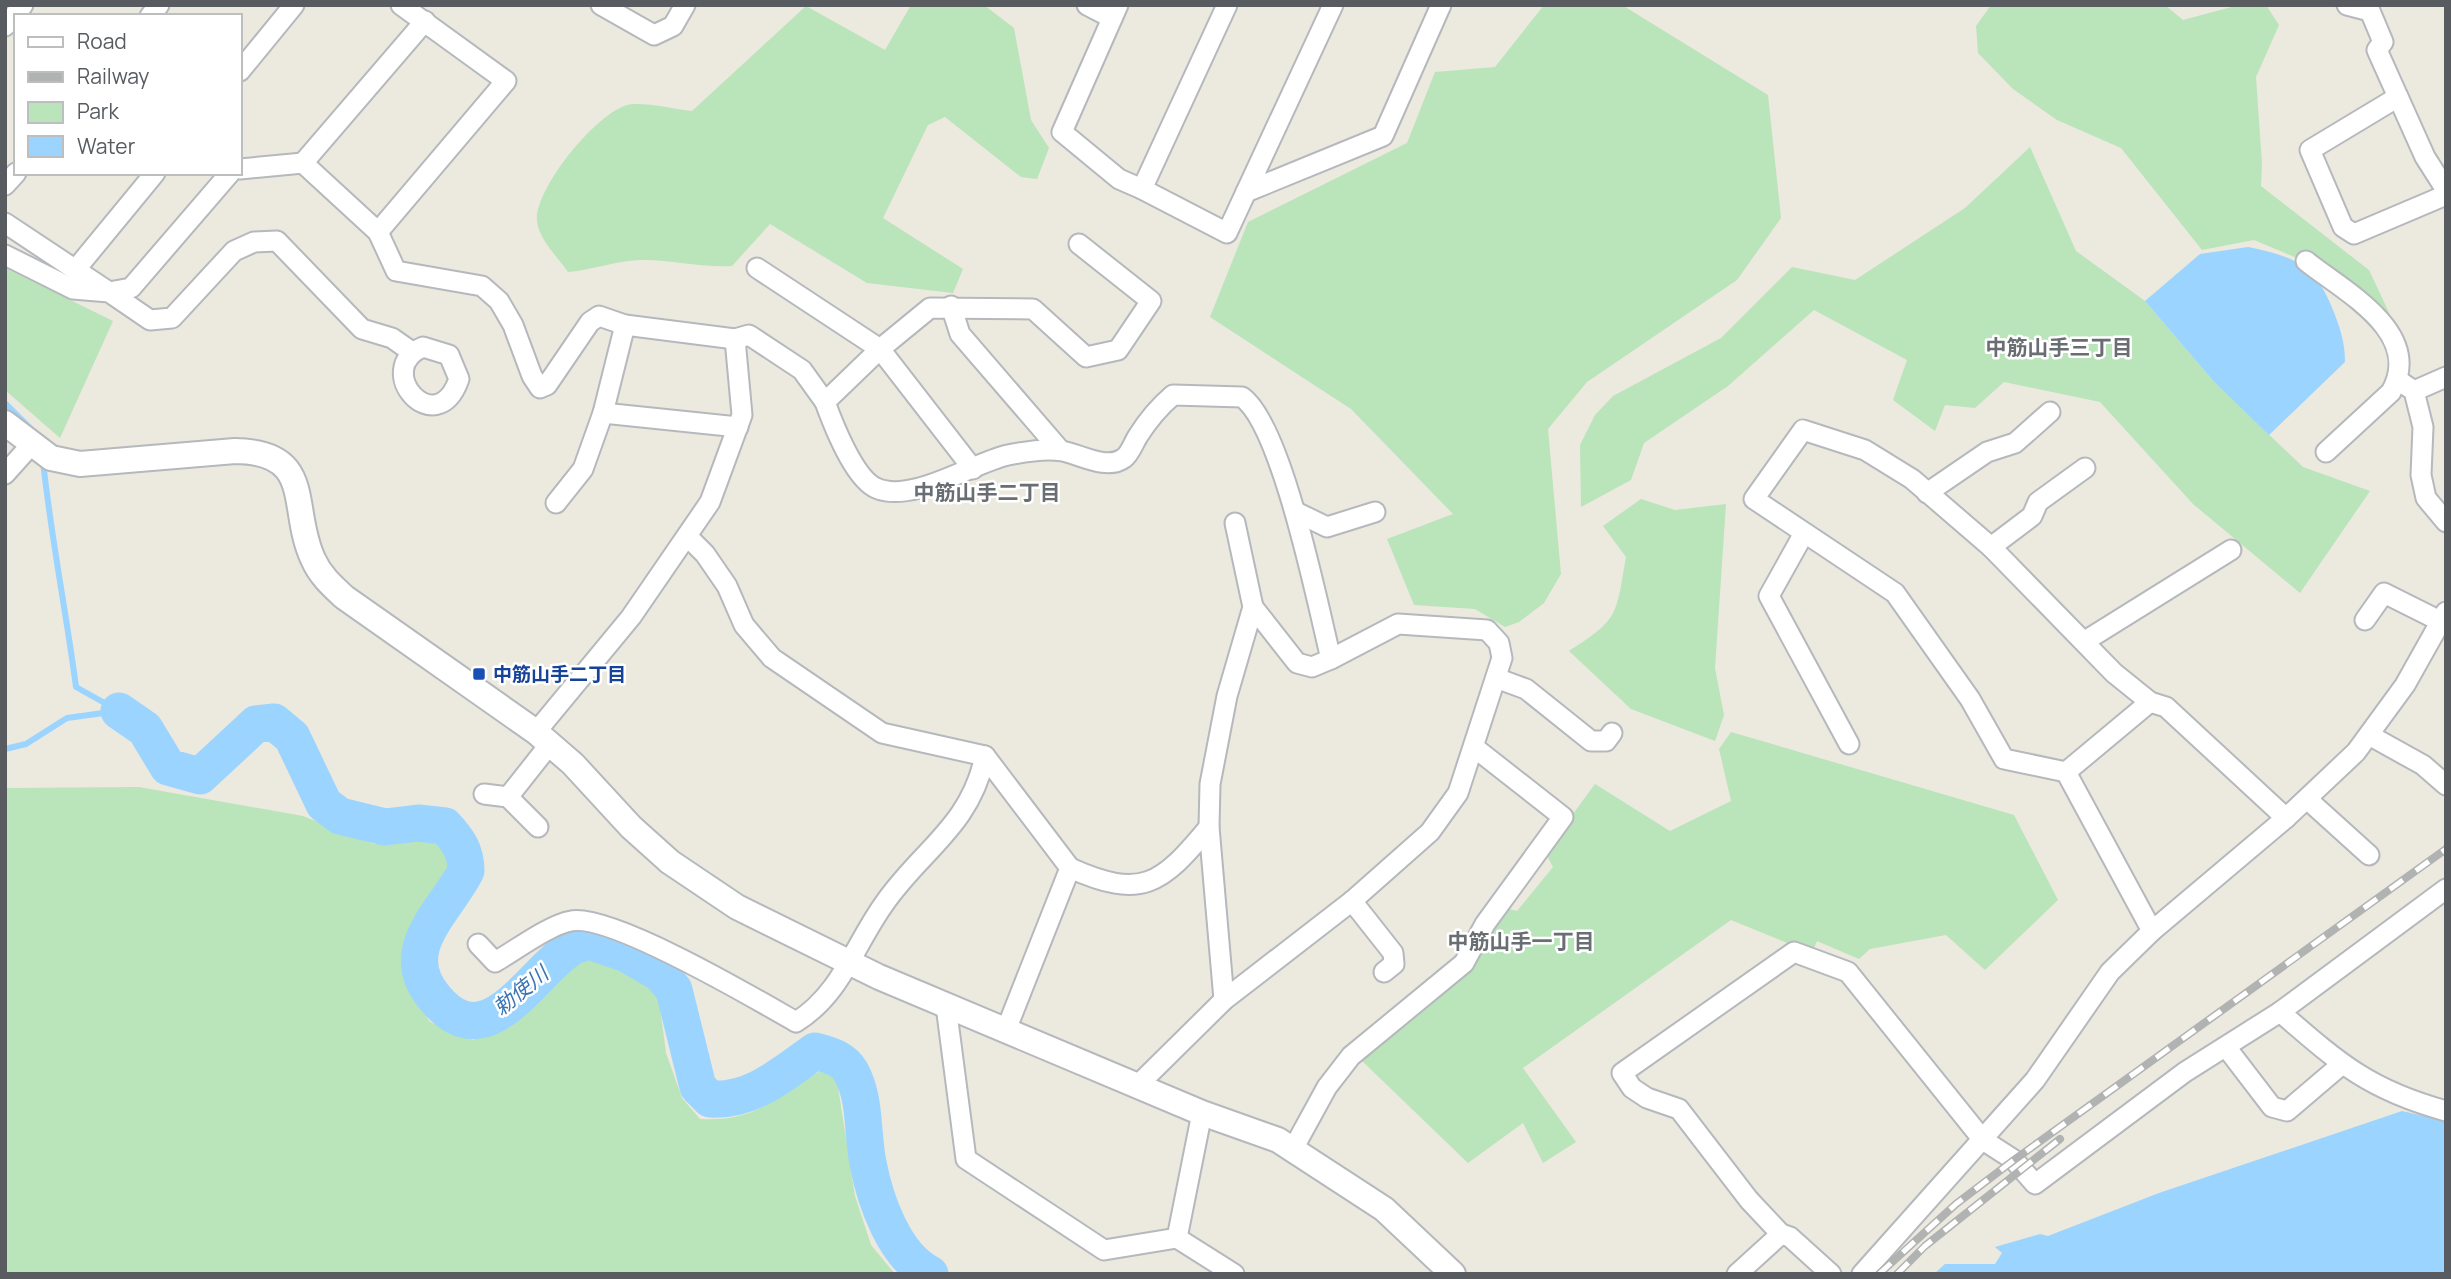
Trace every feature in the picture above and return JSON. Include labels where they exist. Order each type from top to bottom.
[{"type":"street","points":[[242,69],[294,5]]},
{"type":"street","points":[[378,232],[506,81],[401,5]]},
{"type":"street","points":[[601,5],[654,36],[673,26],[685,5]]},
{"type":"street","points":[[1087,5],[1115,11],[1062,132],[1119,179],[1227,233],[1333,5]]},
{"type":"street","points":[[1142,189],[1227,5]]},
{"type":"street","points":[[1246,192],[1383,136],[1441,5]]},
{"type":"street","points":[[2347,5],[2370,11],[2383,42],[2377,50],[2425,157],[2446,190]]},
{"type":"street","points":[[242,169],[303,163],[425,22]]},
{"type":"street","points":[[2398,97],[2309,150],[2343,227],[2354,234],[2446,195]]},
{"type":"street","points":[[303,163],[378,232],[396,271],[482,286],[499,300],[540,388],[547,385],[590,321],[599,316],[625,325],[735,339],[749,335],[802,370],[825,402],[846,449],[873,487],[887,492],[911,490],[1007,455],[1060,450],[1096,461],[1112,462],[1124,458],[1158,408],[1173,395],[1242,397],[1259,414],[1296,512],[1331,659]]},
{"type":"street","points":[[76,269],[153,175]]},
{"type":"street","points":[[5,255],[73,289],[109,292],[131,288],[228,175]]},
{"type":"street","points":[[5,223],[150,320],[172,318],[234,251],[254,242],[277,242],[362,328],[392,338],[412,352]]},
{"type":"street","points":[[825,402],[880,349],[930,308],[951,306],[1033,309],[1087,357],[1118,350],[1151,300],[1079,244]]},
{"type":"street","points":[[2306,261],[2342,284],[2383,326],[2423,427],[2421,475],[2426,498],[2446,522]]},
{"type":"street","points":[[757,268],[880,349],[972,469]]},
{"type":"street","points":[[951,306],[960,334],[1060,450]]},
{"type":"street","points":[[556,503],[583,469],[603,413],[625,325]]},
{"type":"street","points":[[508,797],[543,738],[710,502],[738,427],[742,408],[735,339]]},
{"type":"street","points":[[2326,452],[2391,393],[2406,385],[2446,377]]},
{"type":"street","points":[[1927,493],[1987,452],[2015,443],[2050,412]]},
{"type":"street","points":[[603,413],[738,427]]},
{"type":"street","points":[[5,423],[51,458],[80,464],[235,451],[256,451],[279,461],[297,482],[312,557],[324,579],[344,597],[543,738],[573,764],[631,827],[670,862],[737,907],[847,962],[1202,1113],[1266,1134],[1393,1216],[1453,1274]]},
{"type":"street","points":[[2152,931],[2066,772],[2004,759],[1970,699],[1895,593],[1861,568],[1803,535],[1754,499],[1803,430],[1865,450],[1912,479],[1991,547],[2114,673],[2150,702],[2166,707],[2286,818]]},
{"type":"street","points":[[5,474],[31,445]]},
{"type":"street","points":[[1991,547],[2032,516],[2038,502],[2085,468]]},
{"type":"street","points":[[1296,512],[1327,527],[1375,512]]},
{"type":"street","points":[[1139,1084],[1224,1000],[1352,901],[1430,832],[1458,793],[1475,748],[1502,658],[1499,643],[1488,630],[1398,624],[1312,667],[1297,663],[1253,607],[1235,523]]},
{"type":"street","points":[[1803,535],[1769,596],[1849,744]]},
{"type":"street","points":[[687,536],[727,586],[744,625],[772,658],[882,733],[985,756],[1070,868],[1093,878],[1125,885],[1155,880],[1185,857],[1209,828]]},
{"type":"street","points":[[2085,641],[2231,550]]},
{"type":"street","points":[[1862,1274],[1983,1140],[2067,1037],[2091,996],[2152,931],[2286,818],[2356,752],[2405,685],[2443,617],[2384,593],[2365,620]]},
{"type":"street","points":[[1224,1000],[1209,828],[1210,784],[1217,741],[1253,607]]},
{"type":"street","points":[[1496,678],[1526,689],[1591,741],[1606,741],[1612,733]]},
{"type":"street","points":[[2066,772],[2150,702]]},
{"type":"street","points":[[2369,735],[2423,765],[2446,785]]},
{"type":"street","points":[[1293,1149],[1327,1087],[1351,1056],[1464,963],[1485,924],[1563,817],[1475,748]]},
{"type":"street","points":[[478,944],[495,962],[539,938],[553,926],[573,920],[602,923],[716,976],[796,1022],[815,1010],[830,995],[844,975],[847,962],[885,902],[954,827],[972,799],[985,756]]},
{"type":"street","points":[[484,794],[508,797],[538,827]]},
{"type":"street","points":[[2307,799],[2369,855]]},
{"type":"street","points":[[1006,1030],[1070,868]]},
{"type":"street","points":[[1831,1274],[1790,1237],[1781,1234],[1749,1200],[1679,1109],[1647,1098],[1632,1088],[1622,1073],[1794,952],[1848,972],[1983,1140],[2014,1160],[2035,1184],[2185,1072],[2280,1012],[2446,890]]},
{"type":"street","points":[[1352,901],[1393,953],[1394,964],[1384,972]]},
{"type":"street","points":[[946,1006],[966,1158],[1104,1250],[1177,1238],[1234,1274]]},
{"type":"street","points":[[2280,1012],[2341,1065],[2404,1100],[2446,1111]]},
{"type":"street","points":[[2226,1047],[2272,1107],[2287,1111],[2341,1065]]},
{"type":"street","points":[[1177,1238],[1202,1113]]},
{"type":"street","points":[[1737,1274],[1781,1234]]},
{"type":"green space","points":[[911,5],[984,5],[1014,28],[1031,120],[1049,148],[1037,179],[1021,177],[945,117],[928,125],[883,218],[963,269],[953,293],[867,283],[770,224],[732,266],[639,260],[568,272],[545,242],[537,221],[546,190],[571,152],[603,119],[632,104],[692,111],[806,6],[885,50]]},
{"type":"green space","points":[[1544,5],[1622,5],[1768,95],[1781,218],[1737,280],[1587,382],[1548,429],[1561,574],[1544,603],[1519,622],[1505,627],[1475,609],[1414,605],[1387,539],[1453,514],[1351,409],[1210,317],[1248,222],[1407,143],[1435,72],[1495,67]]},
{"type":"green space","points":[[1991,5],[2165,5],[2183,20],[2239,5],[2266,5],[2279,25],[2256,77],[2261,186],[2369,270],[2391,317],[2351,281],[2305,251],[2297,258],[2254,240],[2202,250],[2121,148],[2057,120],[2013,89],[1978,53],[1976,26]]},
{"type":"green space","points":[[2030,147],[2076,251],[2145,301],[2215,383],[2303,467],[2370,491],[2300,593],[2193,504],[2100,402],[2004,382],[1975,408],[1945,405],[1935,431],[1893,400],[1907,360],[1814,310],[1728,386],[1644,443],[1631,480],[1581,507],[1580,445],[1595,415],[1613,396],[1721,338],[1792,267],[1855,280],[1965,208]]},
{"type":"green space","points":[[5,268],[113,321],[60,438],[5,390]]},
{"type":"green space","points":[[1641,499],[1675,510],[1726,504],[1715,668],[1724,715],[1715,741],[1631,709],[1569,651],[1598,631],[1613,613],[1626,557],[1603,526]]},
{"type":"green space","points":[[1731,732],[2014,815],[2058,900],[1985,970],[1946,935],[1870,949],[1859,959],[1817,941],[1812,953],[1731,920],[1523,1068],[1576,1142],[1543,1163],[1523,1123],[1468,1163],[1361,1060],[1477,960],[1502,907],[1517,911],[1553,867],[1545,852],[1595,784],[1670,831],[1731,801],[1719,749]]},
{"type":"green space","points":[[139,787],[303,816],[374,844],[425,837],[444,841],[454,863],[404,954],[405,981],[430,1022],[473,1040],[510,1023],[572,961],[596,956],[643,976],[658,991],[666,1053],[682,1098],[700,1119],[720,1119],[752,1112],[822,1070],[831,1072],[838,1087],[855,1196],[871,1245],[895,1274],[5,1274],[5,788]]},
{"type":"water","points":[[2248,247],[2292,260],[2312,275],[2328,298],[2344,349],[2345,362],[2269,435],[2215,383],[2145,301],[2200,254]]},
{"type":"water","points":[[2402,1111],[2446,1121],[2446,1274],[1934,1274],[1945,1264],[1995,1264],[2002,1253],[1995,1247],[2040,1234],[2048,1236],[2159,1193]]},
{"type":"waterway","points":[[5,403],[36,434]]},
{"type":"waterway","points":[[43,461],[76,687],[119,711]]},
{"type":"waterway","points":[[5,749],[26,744],[67,718],[118,711]]},
{"type":"waterway","name":"勅使川","points":[[119,711],[145,729],[168,767],[200,776],[256,724],[274,722],[292,737],[324,804],[340,816],[385,827],[418,823],[445,826],[460,846],[466,871],[427,932],[419,963],[423,980],[434,997],[453,1014],[471,1020],[489,1017],[506,1008],[569,949],[589,941],[627,954],[661,974],[674,990],[698,1087],[710,1099],[725,1099],[753,1091],[779,1077],[815,1051],[840,1060],[848,1067],[856,1082],[868,1163],[881,1210],[896,1241],[917,1266],[930,1274]]},
{"type":"railway","points":[[1879,1274],[1956,1204],[2014,1160],[2446,849]]},
{"type":"railway","points":[[1897,1274],[1925,1246],[2060,1139]]},
{"type":"place","name":"中筋山手二丁目","points":[[479,674]]},
{"type":"district","name":"中筋山手三丁目","points":[[2059,348]]},
{"type":"district","name":"中筋山手二丁目","points":[[987,493]]},
{"type":"district","name":"中筋山手一丁目","points":[[1521,942]]}]
